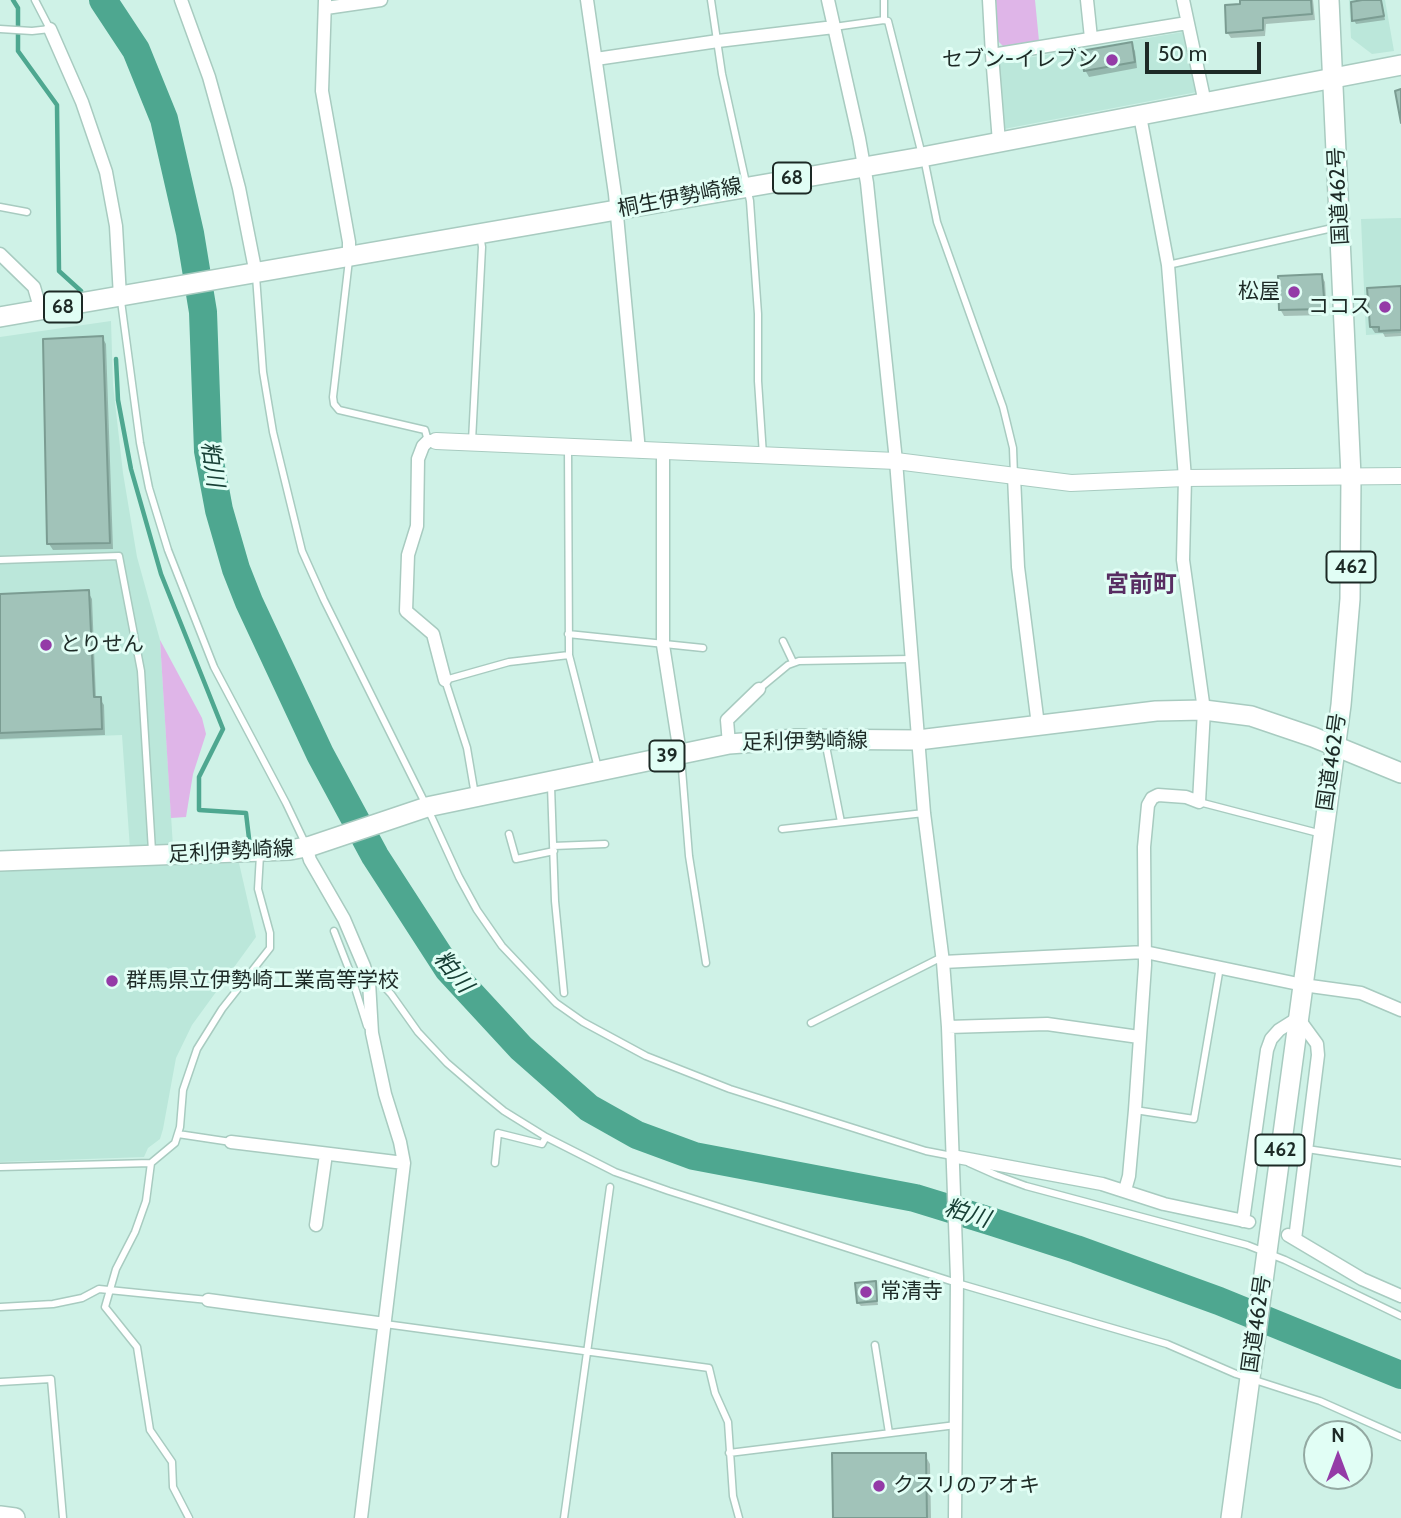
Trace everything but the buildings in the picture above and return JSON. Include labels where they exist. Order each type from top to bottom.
[{"type":"main road","name":"国道462号","points":[[1231,1518],[1335,746],[1350,599],[1351,476],[1329,0]]},
{"type":"main road","name":"桐生伊勢崎線","points":[[0,317],[480,235],[748,185],[923,157],[1401,65]]},
{"type":"main road","name":"足利伊勢崎線","points":[[0,861],[260,853],[309,846],[424,808],[729,744],[776,739],[918,740],[1156,711],[1205,710],[1260,719],[1401,773]]},
{"type":"main road","points":[[0,1516],[15,1518]]},
{"type":"street","points":[[181,0],[209,77],[239,188],[253,275]]},
{"type":"street","points":[[349,258],[349,242],[322,91],[325,4],[381,0]]},
{"type":"street","points":[[587,0],[616,210],[639,451]]},
{"type":"street","points":[[828,0],[864,166],[896,461],[924,813],[948,1027],[957,1280],[955,1518]]},
{"type":"street","points":[[989,0],[999,142]]},
{"type":"street","points":[[1087,0],[1091,38]]},
{"type":"street","points":[[1183,0],[1205,103]]},
{"type":"street","points":[[992,55],[1187,23]]},
{"type":"street","points":[[596,59],[834,27]]},
{"type":"street","points":[[50,29],[82,102],[106,172],[116,226],[123,297]]},
{"type":"street","points":[[1125,1190],[1129,1176],[1135,1110],[1145,952],[1144,847],[1148,805],[1152,798],[1158,795],[1179,796],[1199,802],[1205,710],[1183,560],[1185,478],[1168,265],[1140,116]]},
{"type":"street","points":[[0,254],[34,287],[41,311]]},
{"type":"street","points":[[445,680],[433,634],[406,611],[408,555],[417,526],[418,459],[420,451],[432,441],[896,461],[1070,483],[1185,478],[1401,475]]},
{"type":"street","points":[[663,452],[663,645],[680,753]]},
{"type":"street","points":[[1014,476],[1018,568],[1038,725]]},
{"type":"street","points":[[729,744],[727,720],[759,689]]},
{"type":"street","points":[[309,846],[310,860],[344,919],[369,982],[372,1033],[404,1163],[361,1518]]},
{"type":"street","points":[[942,959],[1145,952],[1303,985],[1361,993],[1401,1010]]},
{"type":"street","points":[[954,1159],[1125,1190],[1164,1204],[1247,1222],[1264,1074],[1271,1039],[1279,1030],[1298,1018],[1315,1039],[1318,1055],[1307,1149],[1291,1237],[1362,1279],[1401,1296]]},
{"type":"street","points":[[948,1027],[1047,1024],[1139,1037]]},
{"type":"street","points":[[231,1142],[404,1163]]},
{"type":"street","points":[[316,1225],[326,1154]]},
{"type":"street","points":[[208,1300],[385,1324]]},
{"type":"lane","points":[[0,29],[50,29],[35,0]]},
{"type":"lane","points":[[711,0],[722,74],[748,185],[758,314],[758,381],[763,455]]},
{"type":"lane","points":[[884,0],[884,19]]},
{"type":"lane","points":[[834,27],[888,20],[937,222],[1003,407],[1013,448],[1014,476]]},
{"type":"lane","points":[[0,208],[27,212]]},
{"type":"lane","points":[[1168,265],[1340,227]]},
{"type":"lane","points":[[472,443],[482,247],[480,235]]},
{"type":"lane","points":[[349,258],[332,397],[334,404],[339,410],[425,430],[432,441]]},
{"type":"lane","points":[[253,275],[263,372],[273,432],[302,551],[424,808],[477,910],[502,946],[556,1003],[613,1040],[666,1065],[776,1104],[954,1159],[1026,1186],[1247,1245],[1401,1316]]},
{"type":"lane","points":[[123,297],[139,443],[149,488],[168,550],[214,667],[309,846]]},
{"type":"lane","points":[[568,447],[569,655],[598,770]]},
{"type":"lane","points":[[0,560],[119,556],[141,670],[153,856]]},
{"type":"lane","points":[[569,634],[703,648]]},
{"type":"lane","points":[[783,641],[793,662]]},
{"type":"lane","points":[[476,797],[467,748],[445,680],[509,662],[569,655]]},
{"type":"lane","points":[[759,689],[793,662],[911,659]]},
{"type":"lane","points":[[825,739],[841,821]]},
{"type":"lane","points":[[680,753],[689,856],[706,963]]},
{"type":"lane","points":[[551,780],[555,901],[564,993]]},
{"type":"lane","points":[[1199,802],[1322,834]]},
{"type":"lane","points":[[782,830],[924,813]]},
{"type":"lane","points":[[509,834],[516,859],[554,848],[606,844]]},
{"type":"lane","points":[[0,1167],[151,1163],[175,1143],[183,1090],[197,1049],[222,1009],[270,948],[270,933],[258,889],[260,853]]},
{"type":"lane","points":[[334,932],[372,1033]]},
{"type":"lane","points":[[811,1023],[942,959]]},
{"type":"lane","points":[[364,966],[391,994],[418,1032],[447,1063],[504,1111],[546,1137],[615,1172],[1167,1344],[1320,1401],[1401,1437]]},
{"type":"lane","points":[[1135,1110],[1194,1119],[1220,967]]},
{"type":"lane","points":[[495,1163],[498,1133],[542,1144],[546,1137]]},
{"type":"lane","points":[[177,1134],[231,1142]]},
{"type":"lane","points":[[1307,1149],[1401,1163]]},
{"type":"lane","points":[[151,1163],[146,1201],[135,1233],[116,1269],[105,1307],[138,1347],[150,1430],[172,1462],[173,1487],[189,1518]]},
{"type":"lane","points":[[564,1518],[610,1186]]},
{"type":"lane","points":[[0,1307],[53,1304],[82,1297],[99,1289],[208,1300]]},
{"type":"lane","points":[[385,1324],[709,1368],[715,1394],[728,1422],[733,1496],[739,1518]]},
{"type":"lane","points":[[875,1345],[889,1433]]},
{"type":"lane","points":[[0,1382],[51,1379],[63,1518]]},
{"type":"lane","points":[[729,1453],[956,1425]]},
{"type":"shaded area","points":[[996,0],[1035,0],[1039,41],[1004,47],[998,41]]},
{"type":"shaded area","points":[[1349,0],[1385,0],[1394,51],[1372,54],[1351,38]]},
{"type":"shaded area","points":[[1183,32],[1197,92],[1004,129],[997,63]]},
{"type":"shaded area","points":[[1401,218],[1401,333],[1366,335],[1361,219]]},
{"type":"shaded area","points":[[111,321],[113,385],[123,473],[137,557],[160,640],[173,847],[130,849],[122,735],[0,740],[0,337]]},
{"type":"shaded area","points":[[160,640],[202,718],[206,734],[193,774],[186,817],[171,818]]},
{"type":"shaded area","name":"群馬県立伊勢崎工業高等学校","points":[[239,863],[256,937],[192,1025],[176,1058],[160,1139],[148,1148],[144,1157],[0,1162],[0,871]]},
{"type":"waterway","points":[[13,0],[18,8],[18,51],[57,105],[59,271],[81,291]]},
{"type":"waterway","name":"粕川","points":[[103,0],[136,50],[164,119],[190,233],[203,312],[208,451],[219,510],[236,569],[249,602],[320,754],[375,856],[448,969],[521,1048],[589,1108],[637,1135],[694,1156],[915,1198],[993,1222],[1219,1301],[1401,1375]]},
{"type":"waterway","points":[[116,359],[118,400],[131,469],[161,574],[223,729],[199,777],[199,810],[246,813],[250,847]]},
{"type":"place","name":"セブン-イレブン","points":[[1112,60]]},
{"type":"place","name":"松屋","points":[[1294,292]]},
{"type":"place","name":"ココス","points":[[1385,307]]},
{"type":"place","name":"とりせん","points":[[46,645]]},
{"type":"place","name":"群馬県立伊勢崎工業高等学校","points":[[112,981]]},
{"type":"place","name":"常清寺","points":[[866,1292]]},
{"type":"place","name":"クスリのアオキ","points":[[879,1486]]},
{"type":"district","name":"宮前町","points":[[1141,585]]}]
